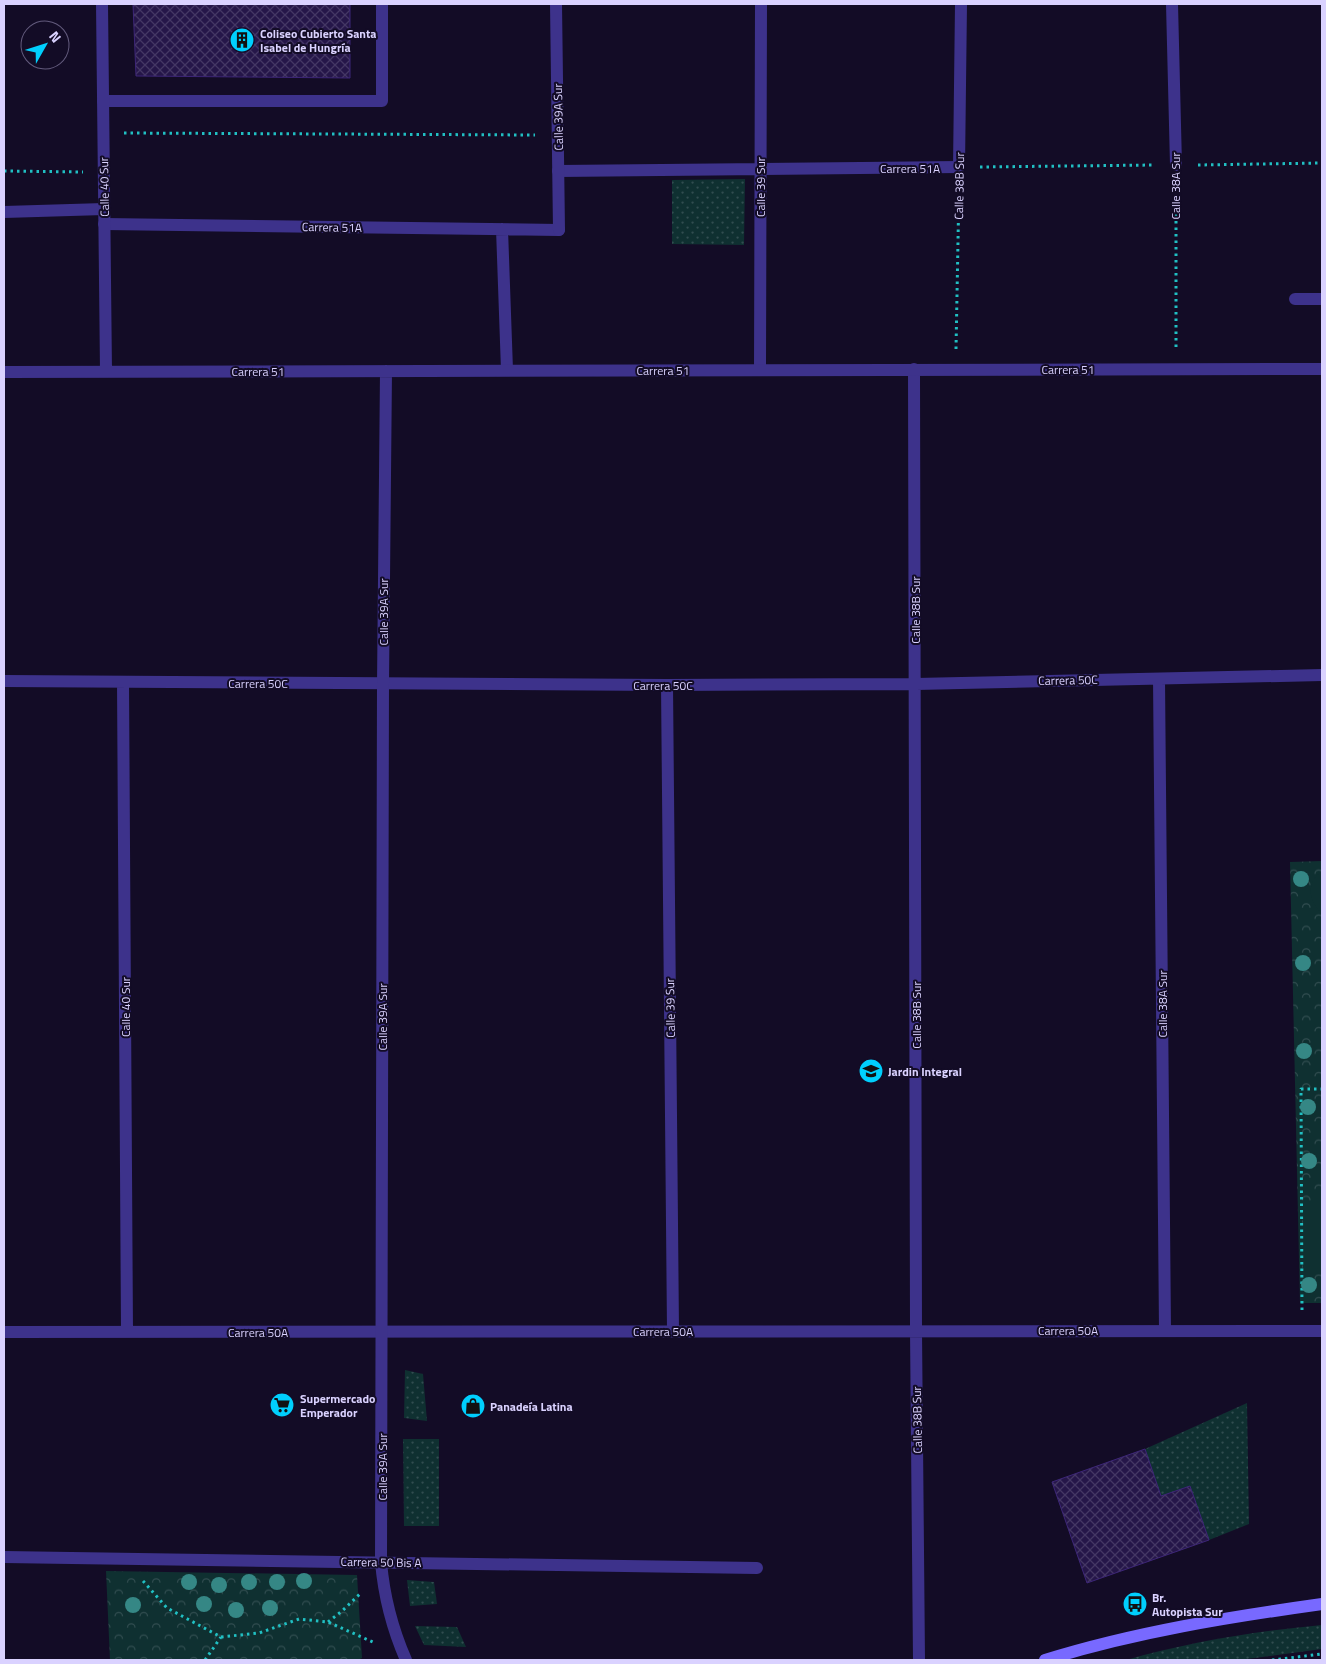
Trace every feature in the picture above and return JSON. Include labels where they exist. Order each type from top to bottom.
[{"type":"main road","points":[[1045,1660],[1139,1636],[1322,1604]]},
{"type":"street","name":"Calle 40 Sur","points":[[102,4],[106,371]]},
{"type":"street","points":[[103,101],[382,101],[382,4]]},
{"type":"street","name":"Calle 39A Sur","points":[[556,4],[559,230]]},
{"type":"street","name":"Calle 39 Sur","points":[[760,370],[761,4]]},
{"type":"street","name":"Calle 38B Sur","points":[[959,167],[961,4]]},
{"type":"street","name":"Calle 38A Sur","points":[[1172,4],[1176,165]]},
{"type":"street","name":"Carrera 51A","points":[[558,171],[959,167]]},
{"type":"street","points":[[4,212],[104,210]]},
{"type":"street","name":"Carrera 51A","points":[[104,224],[559,230]]},
{"type":"street","points":[[502,229],[508,370]]},
{"type":"street","points":[[1295,300],[1322,299]]},
{"type":"street","name":"Carrera 51","points":[[4,372],[1322,369]]},
{"type":"street","name":"Calle 39A Sur","points":[[386,370],[383,684],[381,1562],[383,1587],[389,1614],[395,1635],[406,1660]]},
{"type":"street","name":"Calle 38B Sur","points":[[914,370],[916,1330],[920,1660]]},
{"type":"street","name":"Carrera 50C","points":[[4,681],[667,685],[916,684],[1322,675]]},
{"type":"street","name":"Calle 38A Sur","points":[[1159,678],[1165,1330]]},
{"type":"street","name":"Calle 40 Sur","points":[[123,682],[127,1332]]},
{"type":"street","name":"Calle 39 Sur","points":[[667,685],[673,1331]]},
{"type":"street","name":"Carrera 50A","points":[[4,1332],[1322,1330]]},
{"type":"street","name":"Carrera 50 Bis A","points":[[4,1557],[757,1568]]},
{"type":"path","points":[[103,133],[558,135]]},
{"type":"path","points":[[959,167],[1322,163]]},
{"type":"path","name":"Calle 38A Sur","points":[[1176,165],[1176,369]]},
{"type":"path","name":"Calle 38B Sur","points":[[956,369],[959,167]]},
{"type":"path","points":[[4,171],[104,172]]},
{"type":"path","points":[[1302,1331],[1302,1089],[1322,1089]]},
{"type":"path","points":[[126,1559],[167,1608],[221,1637],[259,1633],[298,1619],[328,1622],[380,1645]]},
{"type":"path","points":[[328,1622],[356,1599],[370,1582],[381,1562]]},
{"type":"path","points":[[205,1660],[221,1637]]},
{"type":"path","points":[[1272,1660],[1322,1654]]},
{"type":"green space","points":[[745,179],[744,245],[672,244],[672,180]]},
{"type":"green space","points":[[1322,861],[1322,1303],[1300,1303],[1290,862]]},
{"type":"green space","points":[[1322,871],[1322,913],[1314,903],[1311,886],[1313,880]]},
{"type":"green space","points":[[1303,1204],[1322,1204],[1322,1274],[1303,1274]]},
{"type":"green space","points":[[405,1370],[423,1374],[427,1421],[404,1418]]},
{"type":"green space","points":[[1247,1403],[1249,1524],[1209,1540],[1190,1486],[1161,1496],[1145,1449]]},
{"type":"green space","points":[[403,1439],[439,1439],[439,1526],[404,1526]]},
{"type":"green space","points":[[106,1571],[357,1575],[362,1658],[358,1660],[110,1660]]},
{"type":"green space","points":[[407,1580],[434,1582],[437,1604],[410,1606]]},
{"type":"green space","points":[[1322,1625],[1322,1649],[1239,1660],[1126,1660],[1223,1638]]},
{"type":"green space","points":[[415,1626],[457,1627],[466,1647],[424,1645]]},
{"type":"building","name":"Coliseo Cubierto Santa Isabel de Hungría","points":[[133,4],[350,4],[350,78],[136,76]]},
{"type":"building","points":[[1145,1449],[1161,1496],[1190,1486],[1209,1540],[1087,1583],[1052,1482]]},
{"type":"place","name":"Coliseo Cubierto Santa Isabel de Hungría","points":[[242,40]]},
{"type":"place","name":"Jardin Integral","points":[[871,1071]]},
{"type":"place","name":"Supermercado Emperador","points":[[282,1405]]},
{"type":"place","name":"Panadeía Latina","points":[[473,1406]]},
{"type":"place","name":"Br. Autopista Sur","points":[[1135,1604]]}]
